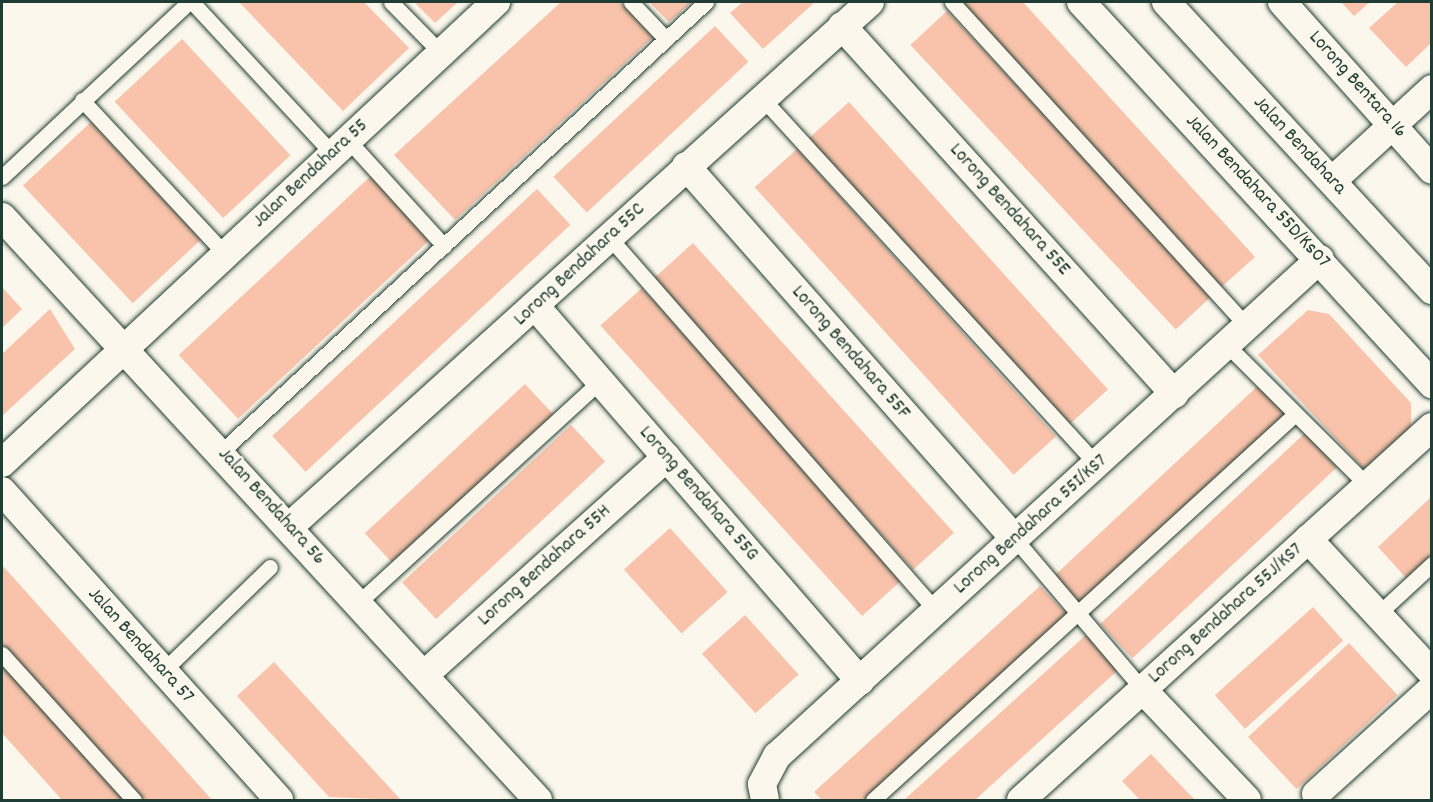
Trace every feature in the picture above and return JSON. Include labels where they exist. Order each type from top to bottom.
[{"type":"street","name":"Jalan Bendahara 55","points":[[2,463],[496,2]]},
{"type":"street","name":"Lorong Bendahara 55C","points":[[289,527],[536,307],[686,166],[870,2]]},
{"type":"street","name":"Jalan Bendahara 55D/Ks07","points":[[1081,2],[1320,260],[1431,384]]},
{"type":"street","name":"Jalan Bendahara","points":[[1166,2],[1431,290]]},
{"type":"street","name":"Lorong Bentara 16","points":[[1282,2],[1394,124],[1431,170]]},
{"type":"street","name":"Lorong Bendahara 55E","points":[[842,26],[1175,394]]},
{"type":"street","points":[[1332,181],[1431,89]]},
{"type":"street","name":"Lorong Bendahara 55F","points":[[686,166],[1015,539]]},
{"type":"street","name":"Jalan Bendahara 56","points":[[2,217],[126,347],[538,801]]},
{"type":"street","name":"Lorong Bendahara 55I/KS7","points":[[765,801],[762,784],[777,756],[1320,260]]},
{"type":"street","name":"Lorong Bendahara 55G","points":[[536,307],[860,681]]},
{"type":"street","name":"Lorong Bendahara 55J/KS7","points":[[1021,801],[1431,427]]},
{"type":"street","name":"Lorong Bendahara 55H","points":[[424,675],[667,457]]},
{"type":"street","name":"Jalan Bendahara 57","points":[[2,491],[274,799]]},
{"type":"street","points":[[1308,539],[1431,673]]},
{"type":"street","points":[[1316,794],[1431,689]]},
{"type":"street","points":[[1143,690],[1247,801]]},
{"type":"lane","points":[[2,177],[82,100],[191,2],[444,246]]},
{"type":"lane","points":[[391,2],[441,53]]},
{"type":"lane","points":[[631,2],[666,39]]},
{"type":"lane","points":[[221,452],[706,2]]},
{"type":"lane","points":[[952,2],[1238,337],[1293,416],[1367,485]]},
{"type":"lane","points":[[762,98],[1097,465]]},
{"type":"lane","points":[[82,100],[225,254]]},
{"type":"lane","points":[[609,237],[936,611]]},
{"type":"lane","points":[[358,603],[600,381]]},
{"type":"lane","points":[[873,801],[1293,416]]},
{"type":"lane","points":[[1015,539],[1143,690]]},
{"type":"lane","points":[[1378,614],[1431,564]]},
{"type":"lane","points":[[163,671],[270,567]]},
{"type":"lane","points":[[2,654],[134,801]]},
{"type":"building","points":[[239,2],[364,2],[409,48],[343,111]]},
{"type":"building","points":[[414,2],[458,2],[435,23]]},
{"type":"building","points":[[561,2],[620,2],[653,37],[455,220],[394,155]]},
{"type":"building","points":[[649,2],[692,2],[669,22]]},
{"type":"building","points":[[743,2],[815,2],[763,49],[730,13]]},
{"type":"building","points":[[959,2],[1023,2],[1255,257],[1218,290]]},
{"type":"building","points":[[1341,2],[1370,2],[1354,16]]},
{"type":"building","points":[[1398,2],[1431,2],[1431,43],[1406,67],[1369,28]]},
{"type":"building","points":[[947,11],[1212,295],[1176,330],[910,45]]},
{"type":"building","points":[[715,26],[748,62],[587,213],[553,177]]},
{"type":"building","points":[[182,39],[290,155],[223,218],[115,102]]},
{"type":"building","points":[[849,102],[1108,390],[1067,426],[808,139]]},
{"type":"building","points":[[91,122],[201,240],[133,303],[23,185]]},
{"type":"building","points":[[797,149],[1056,437],[1014,475],[755,187]]},
{"type":"building","points":[[374,173],[433,237],[238,419],[179,355]]},
{"type":"building","points":[[537,189],[570,225],[306,472],[272,436]]},
{"type":"building","points":[[693,243],[954,533],[913,570],[652,280]]},
{"type":"building","points":[[2,287],[22,309],[2,328]]},
{"type":"building","points":[[642,288],[904,579],[862,616],[600,325]]},
{"type":"building","points":[[50,309],[75,349],[2,416],[2,354]]},
{"type":"building","points":[[1308,310],[1329,314],[1411,403],[1411,427],[1364,469],[1258,355]]},
{"type":"building","points":[[1261,383],[1292,416],[1085,608],[1055,575]]},
{"type":"building","points":[[525,384],[557,418],[397,568],[365,533]]},
{"type":"building","points":[[571,425],[605,462],[436,619],[402,583]]},
{"type":"building","points":[[1305,433],[1337,467],[1132,658],[1100,624]]},
{"type":"building","points":[[1431,497],[1431,560],[1409,581],[1378,547]]},
{"type":"building","points":[[670,528],[728,592],[681,633],[624,569]]},
{"type":"building","points":[[2,565],[212,800],[141,800],[2,644]]},
{"type":"building","points":[[1040,586],[1071,619],[871,800],[822,800],[814,792]]},
{"type":"building","points":[[1313,607],[1343,640],[1245,729],[1215,695]]},
{"type":"building","points":[[745,615],[799,674],[755,713],[702,654]]},
{"type":"building","points":[[1086,635],[1118,670],[975,800],[904,800]]},
{"type":"building","points":[[1349,643],[1397,695],[1296,789],[1248,737]]},
{"type":"building","points":[[274,662],[401,800],[329,797],[237,696]]},
{"type":"building","points":[[2,664],[124,800],[62,800],[2,733]]},
{"type":"building","points":[[1151,754],[1195,800],[1140,800],[1122,781]]}]
